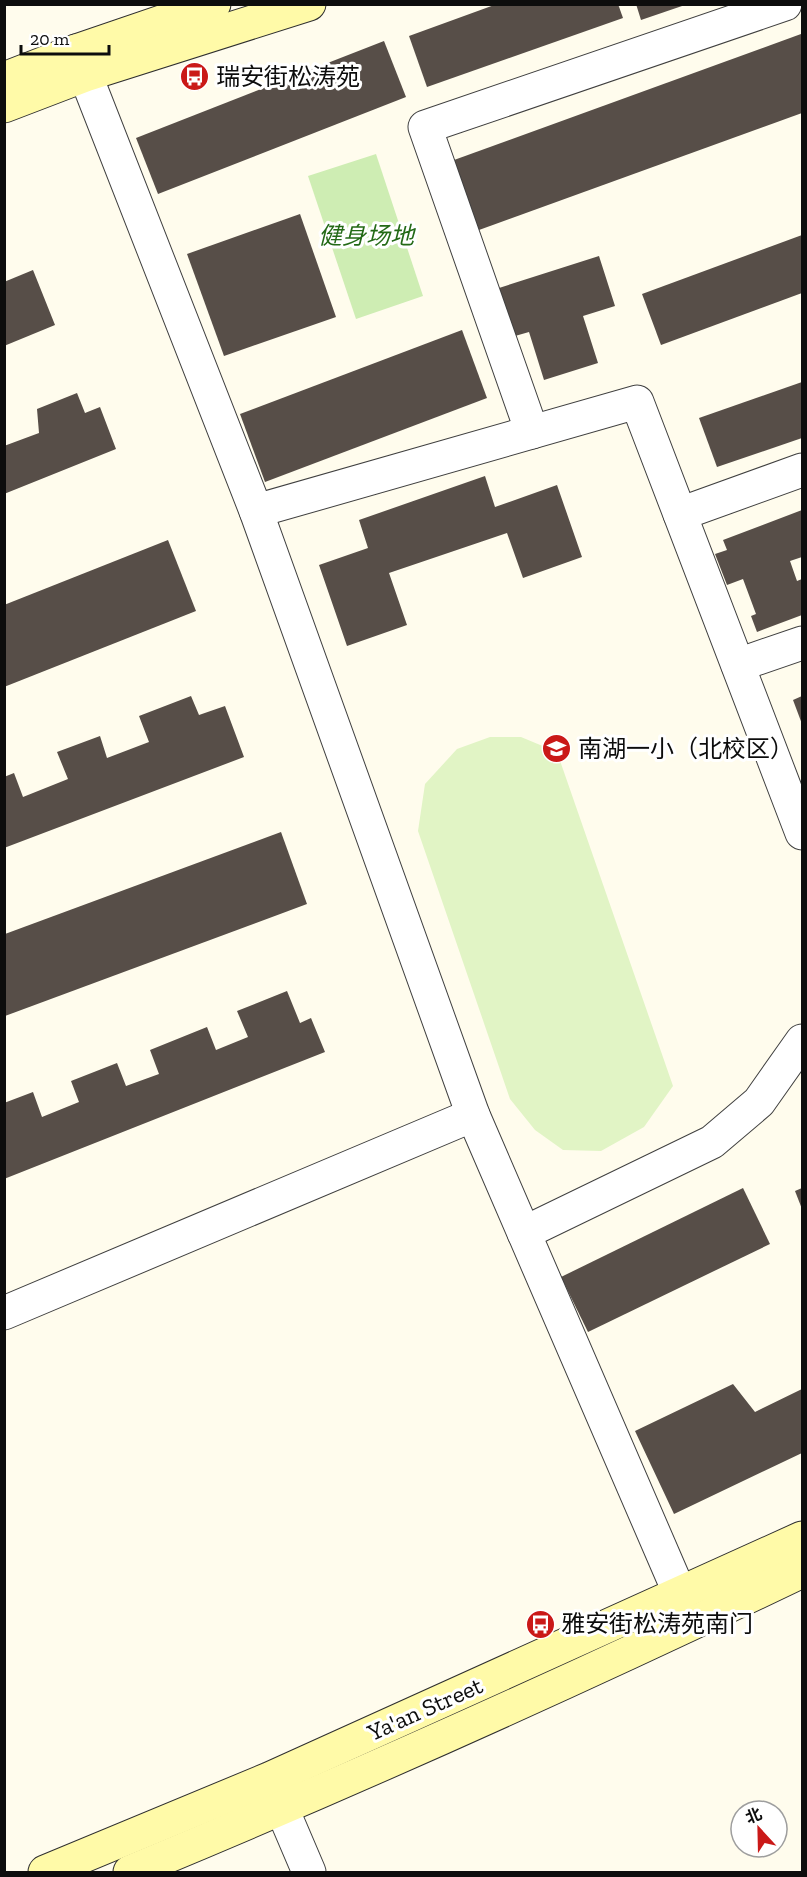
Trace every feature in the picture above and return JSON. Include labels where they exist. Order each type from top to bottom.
[{"type":"main road","points":[[4,106],[81,63],[214,4]]},
{"type":"main road","points":[[4,79],[81,63],[309,4]]},
{"type":"main road","name":"Ya'an Street","points":[[45,1872],[269,1779],[802,1538]]},
{"type":"main road","name":"Ya'an Street","points":[[130,1872],[282,1809],[635,1652],[802,1571]]},
{"type":"street","points":[[532,432],[425,127],[785,4]]},
{"type":"street","points":[[81,63],[256,511],[472,1115],[680,1594]]},
{"type":"street","points":[[256,511],[638,402],[802,833]]},
{"type":"street","points":[[680,514],[802,470]]},
{"type":"street","points":[[738,665],[802,643]]},
{"type":"street","points":[[524,1233],[712,1142],[759,1102],[802,1041]]},
{"type":"street","points":[[4,1312],[472,1115]]},
{"type":"street","points":[[269,1779],[309,1872]]},
{"type":"green space","name":"健身场地","points":[[376,154],[423,296],[356,319],[308,176]]},
{"type":"green space","points":[[490,737],[521,737],[557,752],[673,1086],[644,1127],[601,1151],[563,1150],[535,1130],[510,1099],[418,831],[425,784],[457,749]]},
{"type":"building","points":[[497,4],[618,4],[623,18],[427,87],[409,36]]},
{"type":"building","points":[[636,4],[685,4],[685,5],[641,20]]},
{"type":"building","points":[[801,34],[802,113],[468,234],[443,164]]},
{"type":"building","points":[[384,41],[406,97],[158,194],[136,138]]},
{"type":"building","points":[[300,214],[336,317],[224,356],[187,254]]},
{"type":"building","points":[[802,235],[802,293],[661,345],[642,294]]},
{"type":"building","points":[[599,256],[615,306],[583,316],[598,363],[544,380],[529,332],[515,336],[499,288]]},
{"type":"building","points":[[33,270],[55,325],[4,346],[4,282]]},
{"type":"building","points":[[462,330],[487,398],[265,482],[240,414]]},
{"type":"building","points":[[802,382],[802,438],[717,467],[699,418]]},
{"type":"building","points":[[77,393],[85,413],[100,407],[116,449],[4,494],[4,446],[39,433],[37,409]]},
{"type":"building","points":[[485,476],[495,507],[557,485],[582,557],[523,578],[507,533],[389,573],[407,625],[347,646],[319,565],[368,548],[359,520]]},
{"type":"building","points":[[802,510],[802,557],[790,561],[797,581],[802,579],[802,615],[757,632],[751,616],[756,614],[743,579],[727,585],[715,554],[727,550],[723,540]]},
{"type":"building","points":[[168,540],[196,611],[4,687],[4,605]]},
{"type":"building","points":[[191,696],[199,715],[225,706],[244,757],[4,848],[4,777],[14,773],[23,797],[68,779],[57,752],[100,736],[107,758],[149,742],[139,716]]},
{"type":"building","points":[[802,696],[802,724],[793,700]]},
{"type":"building","points":[[281,832],[307,904],[5,1016],[5,934]]},
{"type":"building","points":[[287,991],[300,1023],[311,1018],[325,1052],[4,1179],[4,1103],[33,1092],[42,1117],[79,1102],[71,1081],[117,1063],[126,1086],[159,1074],[150,1050],[207,1027],[216,1050],[248,1037],[237,1011]]},
{"type":"building","points":[[743,1188],[770,1244],[588,1332],[561,1277]]},
{"type":"building","points":[[802,1188],[802,1209],[795,1191]]},
{"type":"building","points":[[733,1384],[755,1412],[802,1389],[802,1453],[674,1514],[635,1431]]},
{"type":"place","name":"瑞安街松涛苑","points":[[195,77]]},
{"type":"place","name":"南湖一小（北校区）","points":[[557,749]]},
{"type":"place","name":"雅安街松涛苑南门","points":[[540,1624]]}]
